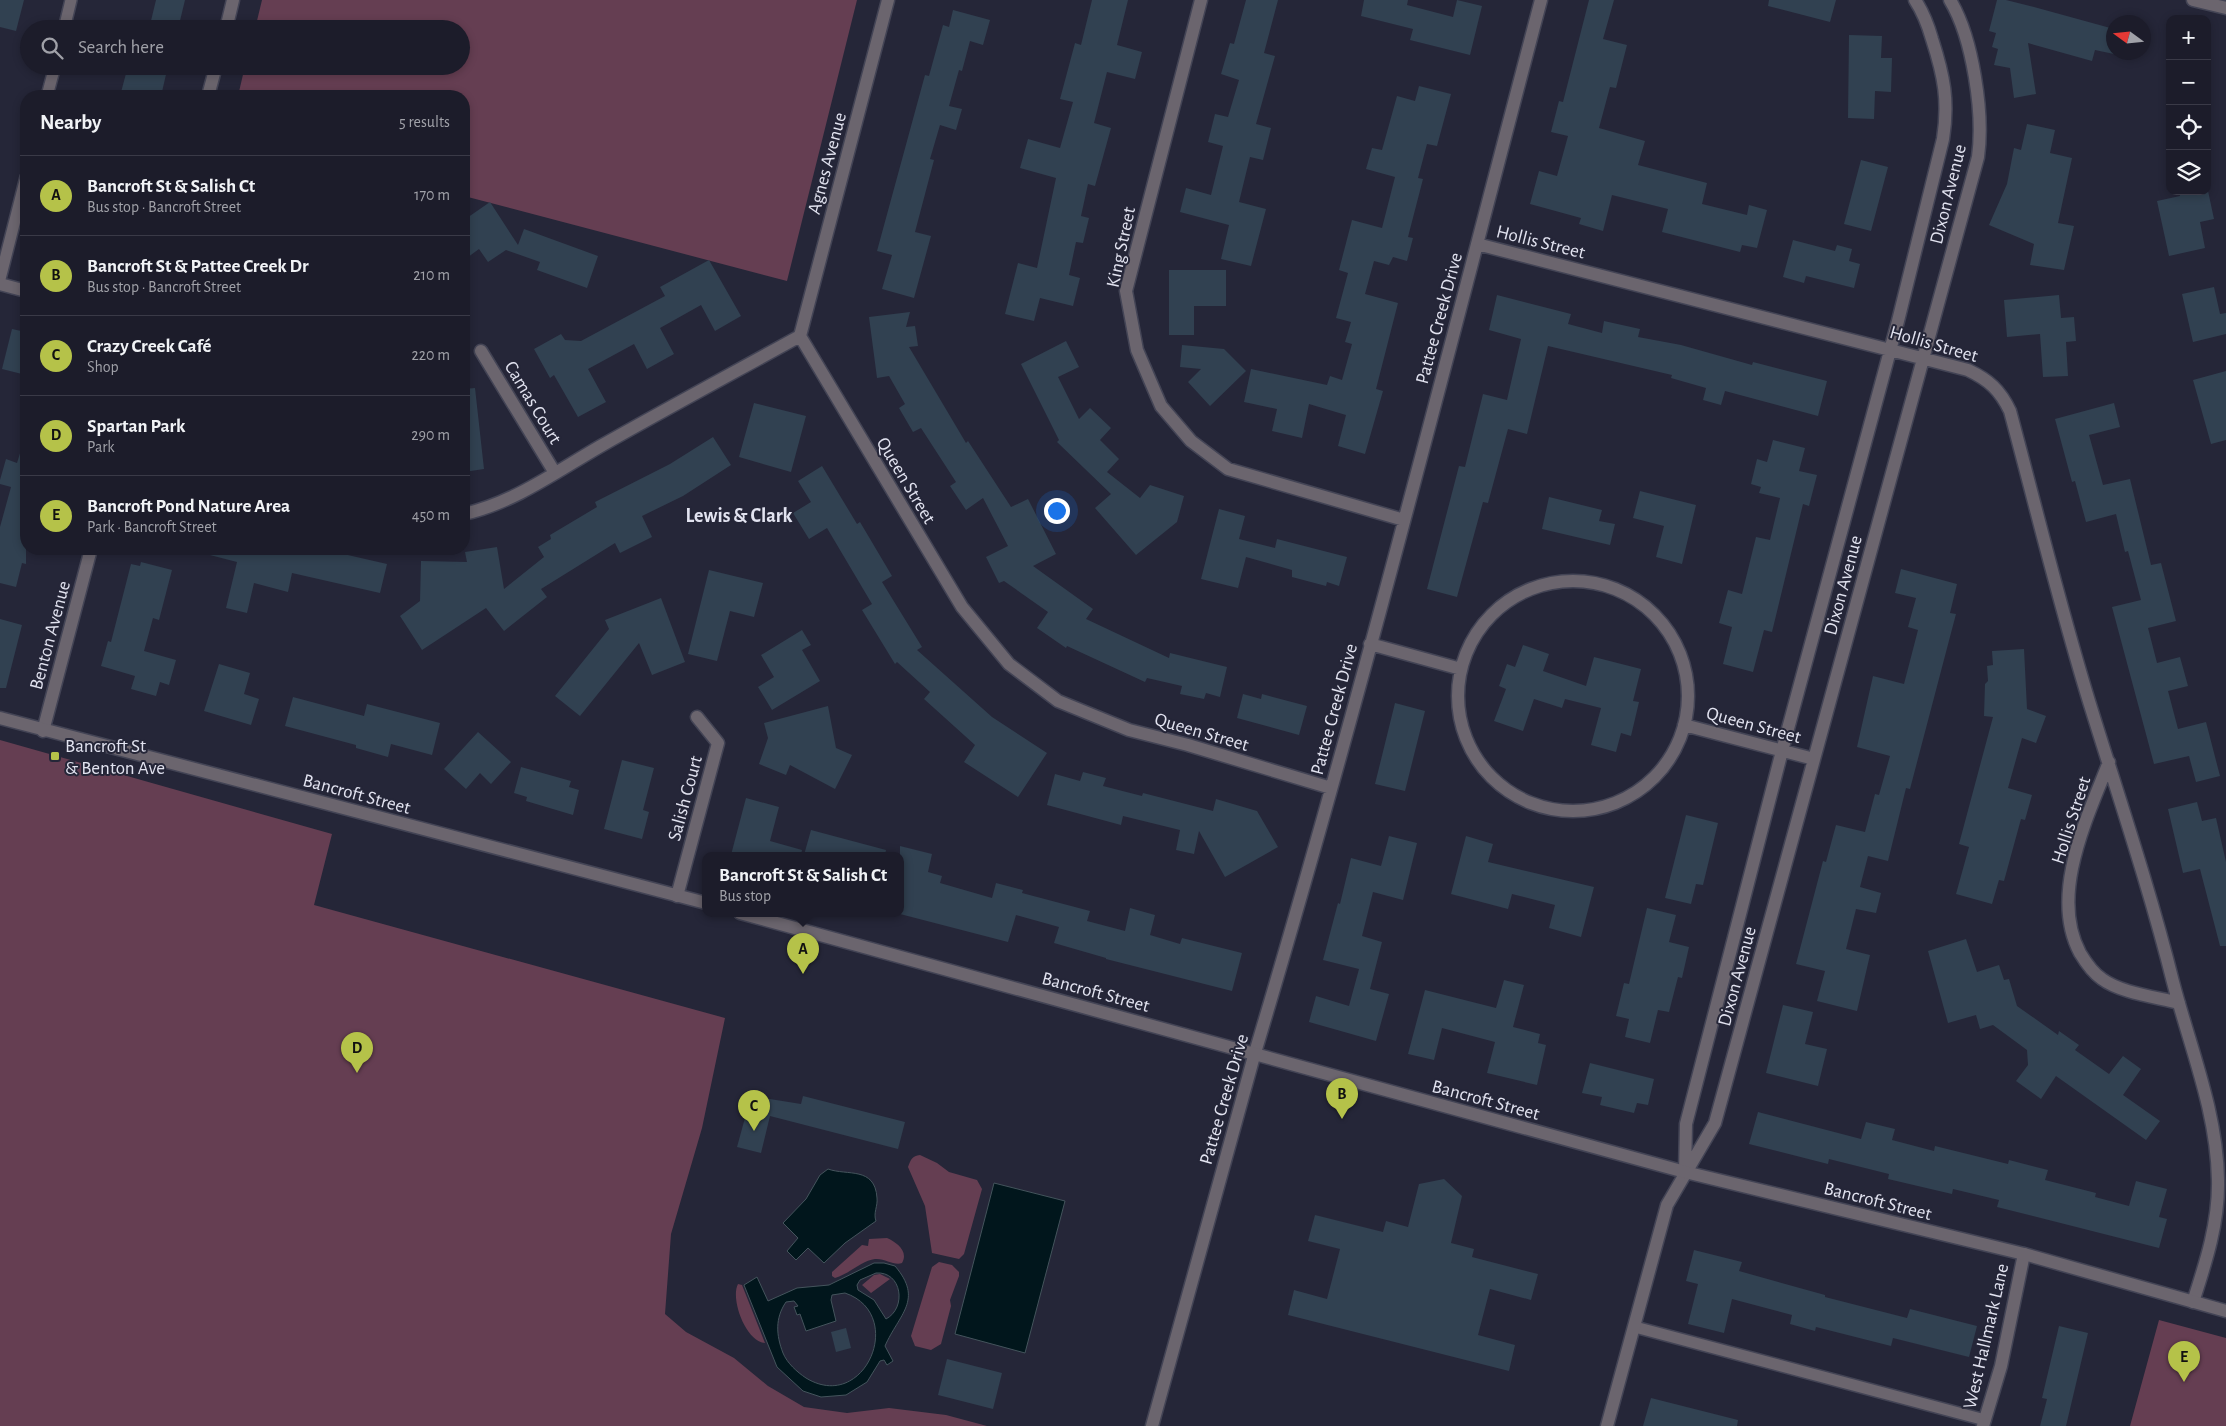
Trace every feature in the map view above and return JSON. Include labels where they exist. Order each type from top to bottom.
[{"type":"street","points":[[228,20],[233,0]]},
{"type":"street","name":"Agnes Avenue","points":[[800,336],[888,0]]},
{"type":"street","name":"King Street","points":[[1201,0],[1126,291],[1137,350],[1161,406],[1191,441],[1228,469],[1404,520]]},
{"type":"street","name":"Pattee Creek Drive","points":[[1152,1426],[1254,1056],[1331,788],[1404,520],[1541,0]]},
{"type":"street","name":"Dixon Avenue","points":[[1685,1172],[1686,1124],[1782,751],[1938,163],[1946,119],[1945,83],[1927,22],[1915,0]]},
{"type":"street","name":"Dixon Avenue","points":[[1607,1426],[1667,1205],[1715,1123],[1978,157],[1981,137],[1976,87],[1963,29],[1950,0]]},
{"type":"street","points":[[2193,0],[2226,8]]},
{"type":"street","points":[[210,90],[214,75]]},
{"type":"street","name":"Hollis Street","points":[[1477,244],[1968,370],[1983,377],[1995,386],[2010,411],[2092,710],[2158,920],[2179,1003],[2201,1075],[2214,1137],[2218,1179],[2214,1229],[2193,1302]]},
{"type":"street","points":[[0,284],[20,289]]},
{"type":"street","points":[[470,513],[486,509],[512,498],[800,336]]},
{"type":"street","name":"Queen Street","points":[[800,336],[962,607],[1009,664],[1058,701],[1129,730],[1188,745],[1331,788]]},
{"type":"street","name":"Camas Court","points":[[481,351],[555,473]]},
{"type":"street","name":"Benton Avenue","points":[[43,731],[89,555]]},
{"type":"street","name":"Queen Street","points":[[1559,582],[1599,584],[1622,592],[1643,604],[1660,620],[1670,634],[1679,653],[1685,674],[1688,701],[1684,725],[1668,760],[1646,784],[1631,795],[1609,805],[1591,810],[1567,811],[1551,809],[1528,802],[1513,794],[1495,781],[1476,758],[1465,737],[1460,716],[1458,692],[1460,669],[1467,651],[1482,625],[1511,599],[1532,588],[1559,582]]},
{"type":"street","points":[[1370,644],[1460,669]]},
{"type":"street","name":"Bancroft Street","points":[[0,718],[43,731],[702,902]]},
{"type":"street","name":"Salish Court","points":[[677,896],[718,743],[697,718]]},
{"type":"street","name":"Queen Street","points":[[1684,725],[1814,759]]},
{"type":"street","name":"Hollis Street","points":[[2109,762],[2085,823],[2076,854],[2067,910],[2073,938],[2083,957],[2101,979],[2109,984],[2179,1003]]},
{"type":"street","name":"Bancroft Street","points":[[754,917],[1254,1056],[1685,1172],[2024,1254],[2226,1311]]},
{"type":"street","name":"West Hallmark Lane","points":[[1984,1423],[2000,1366],[2024,1254]]},
{"type":"lane","points":[[66,20],[72,0]]},
{"type":"lane","points":[[48,90],[52,75]]},
{"type":"lane","points":[[0,279],[20,201]]},
{"type":"lane","points":[[1635,1327],[1984,1423]]},
{"type":"shaded area","points":[[262,0],[857,0],[787,281],[470,198],[470,90],[239,90],[243,75],[470,75],[470,20],[257,20]]},
{"type":"shaded area","points":[[0,740],[332,834],[314,905],[725,1018],[702,1128],[671,1234],[665,1314],[686,1332],[734,1358],[768,1386],[804,1407],[847,1413],[889,1408],[946,1415],[987,1426],[0,1426]]},
{"type":"shaded area","points":[[920,1155],[937,1163],[949,1172],[977,1180],[982,1189],[964,1254],[959,1259],[932,1253],[925,1206],[908,1167],[912,1158]]},
{"type":"shaded area","points":[[887,1238],[898,1245],[903,1251],[904,1259],[902,1263],[875,1259],[865,1262],[835,1278],[832,1276],[832,1272],[862,1245],[868,1246],[869,1239]]},
{"type":"shaded area","points":[[939,1262],[952,1265],[959,1272],[959,1276],[950,1300],[951,1306],[941,1344],[931,1350],[915,1346],[911,1336],[932,1267]]},
{"type":"shaded area","points":[[880,1274],[890,1279],[871,1293],[862,1285],[874,1275]]},
{"type":"shaded area","points":[[738,1284],[742,1285],[765,1343],[758,1341],[752,1335],[741,1319],[736,1299]]},
{"type":"shaded area","points":[[2159,1320],[2226,1338],[2226,1426],[2130,1426]]},
{"type":"water","points":[[828,1169],[859,1174],[871,1181],[877,1198],[876,1221],[845,1243],[824,1263],[808,1248],[796,1260],[787,1251],[798,1238],[783,1223],[806,1199],[820,1175]]},
{"type":"water","points":[[994,1183],[1065,1201],[1025,1353],[955,1334]]},
{"type":"water","points":[[874,1263],[884,1263],[895,1266],[908,1288],[908,1298],[902,1316],[885,1346],[893,1361],[887,1365],[884,1360],[880,1361],[867,1382],[846,1395],[821,1397],[803,1391],[777,1367],[744,1285],[757,1277],[768,1301],[797,1288],[829,1285]],"holes":[[[876,1273],[885,1274],[891,1278],[899,1291],[897,1307],[893,1314],[886,1319],[874,1300],[858,1290],[857,1285],[860,1280]],[[845,1293],[864,1304],[873,1320],[875,1339],[871,1357],[861,1372],[846,1383],[827,1386],[806,1378],[787,1360],[779,1340],[778,1320],[786,1302],[794,1301],[798,1306],[794,1307],[797,1315],[800,1314],[806,1331],[836,1321],[831,1300],[832,1295]]]},
{"type":"building","points":[[0,0],[24,0],[16,31],[0,27]]},
{"type":"building","points":[[156,0],[185,0],[180,20],[151,20]]},
{"type":"building","points":[[1092,0],[1128,0],[1117,45],[1142,52],[1135,79],[1107,72],[1094,123],[1111,128],[1095,186],[1088,184],[1081,216],[1089,218],[1083,243],[1076,242],[1069,275],[1080,278],[1073,306],[1040,298],[1034,321],[1005,314],[1018,263],[1037,268],[1056,178],[1020,168],[1028,139],[1060,148],[1073,102],[1060,99],[1075,43],[1081,45]]},
{"type":"building","points":[[1246,0],[1278,0],[1264,53],[1275,56],[1256,124],[1271,128],[1263,160],[1250,157],[1239,202],[1266,209],[1251,266],[1221,259],[1229,225],[1180,212],[1186,188],[1211,195],[1223,146],[1208,142],[1215,114],[1228,117],[1239,80],[1221,74],[1230,43],[1234,44]]},
{"type":"building","points":[[1364,0],[1408,0],[1407,5],[1453,17],[1457,0],[1482,6],[1470,55],[1410,40],[1413,29],[1361,16]]},
{"type":"building","points":[[1589,0],[1614,0],[1603,39],[1627,45],[1616,88],[1610,87],[1599,128],[1645,141],[1638,165],[1707,183],[1702,204],[1747,215],[1749,205],[1767,210],[1757,248],[1742,245],[1740,252],[1662,232],[1668,209],[1612,195],[1603,231],[1579,224],[1581,218],[1530,204],[1539,171],[1557,176],[1568,136],[1551,132],[1559,101],[1563,102]]},
{"type":"building","points":[[1769,0],[1836,0],[1830,22],[1768,6]]},
{"type":"building","points":[[1997,0],[2006,0],[2106,27],[2106,52],[2095,50],[2092,61],[2028,43],[2036,94],[2014,98],[2010,68],[1994,65],[1998,49],[1992,47],[1996,33],[1989,31]]},
{"type":"building","points":[[953,10],[990,20],[983,45],[970,41],[962,71],[959,70],[949,106],[962,109],[956,130],[940,125],[930,159],[934,160],[915,232],[931,236],[914,298],[882,289],[892,255],[877,251],[925,75],[929,76],[943,25],[949,27]]},
{"type":"building","points":[[1849,35],[1882,36],[1881,58],[1892,58],[1891,92],[1875,91],[1874,119],[1848,118]]},
{"type":"building","points":[[126,75],[166,75],[162,90],[122,90]]},
{"type":"building","points":[[1419,86],[1451,94],[1437,146],[1427,144],[1418,178],[1423,179],[1408,237],[1413,238],[1407,261],[1393,257],[1389,265],[1374,261],[1365,294],[1398,303],[1376,389],[1383,391],[1365,454],[1338,446],[1346,415],[1309,404],[1302,438],[1272,431],[1277,409],[1244,402],[1251,369],[1327,385],[1330,376],[1342,380],[1352,344],[1345,342],[1351,322],[1336,318],[1348,273],[1339,270],[1352,220],[1382,228],[1395,177],[1366,169],[1372,148],[1382,150],[1397,96],[1415,101]]},
{"type":"building","points":[[2027,124],[2055,130],[2050,153],[2072,158],[2058,223],[2074,226],[2064,270],[2030,265],[2034,244],[1989,225],[2007,184],[2014,148],[2021,150]]},
{"type":"building","points":[[1861,160],[1888,167],[1871,231],[1844,224]]},
{"type":"building","points":[[2209,195],[2214,219],[2200,222],[2205,248],[2169,256],[2157,201],[2180,196]]},
{"type":"building","points":[[490,202],[518,245],[524,229],[598,256],[587,288],[537,270],[540,262],[506,250],[488,262],[479,249],[470,256],[470,216]]},
{"type":"building","points":[[1793,240],[1835,251],[1837,245],[1852,249],[1849,261],[1860,264],[1854,288],[1806,276],[1804,283],[1783,277]]},
{"type":"building","points":[[709,260],[741,316],[715,331],[701,305],[660,328],[674,354],[647,369],[634,344],[588,369],[606,402],[578,417],[554,375],[550,378],[534,349],[561,334],[565,340],[581,341],[665,296],[660,287]]},
{"type":"building","points":[[1169,270],[1226,270],[1226,306],[1194,306],[1194,335],[1169,335]]},
{"type":"building","points":[[2214,287],[2220,314],[2226,313],[2226,334],[2193,342],[2182,294]]},
{"type":"building","points":[[1497,295],[1571,314],[1568,324],[1602,333],[1604,321],[1640,329],[1638,337],[1681,345],[1752,365],[1753,362],[1827,381],[1818,416],[1725,391],[1721,405],[1703,400],[1706,388],[1671,378],[1672,375],[1548,346],[1527,434],[1508,429],[1488,503],[1483,502],[1457,597],[1427,589],[1459,466],[1465,467],[1483,394],[1507,400],[1521,339],[1489,330]]},
{"type":"building","points":[[2059,295],[2061,318],[2074,317],[2076,341],[2066,342],[2068,376],[2043,377],[2040,334],[2007,337],[2004,300]]},
{"type":"building","points":[[910,312],[906,327],[915,326],[918,346],[909,347],[966,443],[968,441],[1011,507],[1028,499],[1056,554],[1033,566],[1093,609],[1086,619],[1169,658],[1170,653],[1227,667],[1220,697],[1206,693],[1204,699],[1180,694],[1182,686],[1147,678],[1145,682],[1067,646],[1066,648],[1037,628],[1048,612],[1004,581],[999,583],[986,557],[1008,546],[983,498],[966,510],[950,486],[956,482],[921,428],[913,432],[899,408],[905,404],[889,376],[877,378],[869,317]]},
{"type":"building","points":[[12,329],[20,331],[20,374],[2,369]]},
{"type":"building","points":[[1066,341],[1079,367],[1058,377],[1079,419],[1090,408],[1111,428],[1100,440],[1119,459],[1107,472],[1140,498],[1150,485],[1184,496],[1177,522],[1136,555],[1095,508],[1111,494],[1057,442],[1059,440],[1021,364]]},
{"type":"building","points":[[1182,345],[1224,349],[1246,371],[1210,406],[1188,382],[1201,369],[1180,367]]},
{"type":"building","points":[[2226,371],[2226,440],[2211,444],[2193,380]]},
{"type":"building","points":[[470,388],[475,388],[484,469],[470,471]]},
{"type":"building","points":[[754,403],[806,416],[791,472],[739,457]]},
{"type":"building","points":[[2114,403],[2120,427],[2089,435],[2103,485],[2130,479],[2151,565],[2161,563],[2176,621],[2148,628],[2157,663],[2180,657],[2188,686],[2168,691],[2178,729],[2206,722],[2220,776],[2196,782],[2189,756],[2154,764],[2112,607],[2141,600],[2128,551],[2125,552],[2116,514],[2086,522],[2075,481],[2072,482],[2055,419]]},
{"type":"building","points":[[713,437],[731,465],[683,496],[642,516],[652,537],[620,553],[615,543],[541,589],[547,597],[504,631],[486,608],[422,650],[400,616],[420,601],[421,561],[467,562],[466,555],[470,555],[470,551],[497,547],[504,589],[544,557],[538,547],[551,539],[550,535],[597,507],[595,502],[670,464]]},
{"type":"building","points":[[1773,440],[1805,448],[1799,471],[1817,475],[1809,506],[1803,504],[1772,632],[1764,630],[1753,672],[1723,664],[1732,627],[1719,623],[1728,590],[1742,594],[1756,537],[1770,540],[1780,498],[1759,493],[1761,487],[1751,484],[1757,459],[1767,462]]},
{"type":"building","points":[[20,453],[20,555],[26,555],[26,564],[22,563],[16,587],[0,583],[0,527],[11,487],[0,484],[0,480],[6,459],[17,463]]},
{"type":"building","points":[[822,466],[857,524],[860,522],[892,576],[882,582],[922,647],[917,650],[992,717],[1047,753],[1018,797],[964,762],[975,745],[924,699],[930,692],[897,662],[895,664],[862,610],[872,604],[827,528],[809,539],[793,513],[811,502],[798,481]]},
{"type":"building","points":[[1640,491],[1696,505],[1682,564],[1656,557],[1664,526],[1633,518]]},
{"type":"building","points":[[1549,497],[1602,510],[1599,521],[1615,524],[1610,545],[1542,529]]},
{"type":"building","points":[[1219,509],[1245,516],[1239,539],[1275,548],[1277,539],[1347,557],[1339,586],[1327,582],[1326,586],[1292,577],[1292,570],[1246,557],[1238,588],[1201,579]]},
{"type":"building","points":[[210,555],[348,555],[387,564],[380,593],[292,573],[288,592],[254,583],[247,613],[226,608],[237,562]]},
{"type":"building","points":[[141,562],[172,570],[159,620],[153,618],[144,651],[176,660],[169,685],[160,682],[156,696],[131,689],[135,676],[101,666],[108,641],[111,642],[131,564],[140,566]]},
{"type":"building","points":[[1901,569],[1957,584],[1950,613],[1956,614],[1910,789],[1906,788],[1888,861],[1868,856],[1860,887],[1881,893],[1876,913],[1856,909],[1846,949],[1870,955],[1857,1011],[1817,1001],[1825,971],[1796,964],[1823,861],[1826,862],[1836,825],[1865,832],[1875,794],[1879,795],[1890,756],[1857,747],[1873,676],[1904,684],[1918,630],[1908,627],[1916,598],[1895,593]]},
{"type":"building","points":[[709,570],[763,583],[754,617],[730,611],[717,661],[688,654]]},
{"type":"building","points":[[661,598],[685,662],[652,675],[639,643],[580,716],[555,696],[609,629],[605,620]]},
{"type":"building","points":[[0,619],[22,625],[6,688],[0,688]]},
{"type":"building","points":[[802,630],[811,645],[802,650],[820,681],[772,710],[758,687],[774,677],[761,655]]},
{"type":"building","points":[[1523,645],[1549,654],[1543,671],[1586,686],[1594,657],[1641,669],[1633,701],[1639,702],[1631,736],[1621,733],[1616,752],[1591,745],[1601,708],[1565,699],[1562,708],[1534,699],[1523,731],[1494,721],[1506,689],[1499,686],[1507,664],[1515,667]]},
{"type":"building","points":[[2024,649],[2027,709],[2046,716],[2036,743],[2022,738],[2008,788],[2032,795],[2025,820],[2021,819],[2004,881],[1999,880],[1992,904],[1956,894],[1969,847],[1959,844],[1993,717],[1984,716],[1985,684],[1988,681],[1987,666],[1993,665],[1992,651]]},
{"type":"building","points":[[219,664],[250,673],[244,694],[259,699],[251,725],[204,711]]},
{"type":"building","points":[[1243,694],[1261,699],[1262,694],[1307,706],[1299,735],[1237,718]]},
{"type":"building","points":[[293,697],[364,716],[367,704],[440,723],[432,755],[391,744],[388,757],[356,748],[356,745],[285,726]]},
{"type":"building","points":[[1395,703],[1425,711],[1405,791],[1375,784]]},
{"type":"building","points":[[828,706],[836,748],[852,755],[835,789],[790,765],[786,775],[759,764],[768,738],[764,723]]},
{"type":"building","points":[[478,732],[511,762],[491,784],[480,773],[466,789],[444,769]]},
{"type":"building","points":[[622,760],[654,768],[643,810],[649,812],[642,839],[604,829]]},
{"type":"building","points":[[521,767],[571,781],[569,787],[579,790],[573,815],[526,801],[527,797],[514,793]]},
{"type":"building","points":[[1083,772],[1106,778],[1103,786],[1142,796],[1143,793],[1213,811],[1216,799],[1257,811],[1278,847],[1225,877],[1199,831],[1194,854],[1176,850],[1180,830],[1123,816],[1121,825],[1047,805],[1055,774],[1080,781]]},
{"type":"building","points":[[746,798],[779,807],[770,841],[802,850],[802,852],[732,852]]},
{"type":"building","points":[[2197,802],[2202,821],[2216,818],[2226,862],[2226,946],[2220,946],[2200,869],[2183,873],[2168,809]]},
{"type":"building","points":[[1686,815],[1718,823],[1703,885],[1696,884],[1691,904],[1665,898]]},
{"type":"building","points":[[811,830],[886,850],[886,852],[805,852]]},
{"type":"building","points":[[1389,836],[1417,843],[1403,900],[1373,892],[1362,936],[1382,942],[1370,989],[1389,994],[1376,1041],[1309,1022],[1316,996],[1349,1006],[1359,969],[1323,960],[1338,903],[1340,904],[1351,858],[1381,866]]},
{"type":"building","points":[[1466,836],[1493,844],[1488,862],[1594,887],[1581,937],[1549,928],[1555,905],[1512,894],[1508,909],[1451,894]]},
{"type":"building","points":[[900,846],[932,854],[928,872],[942,876],[940,883],[992,898],[996,883],[1023,890],[1022,893],[1090,911],[1087,921],[1125,931],[1130,908],[1155,915],[1150,935],[1180,944],[1182,938],[1242,953],[1232,991],[1106,959],[1054,943],[1059,927],[1016,915],[1008,942],[904,915],[904,852],[900,852]]},
{"type":"building","points":[[1647,908],[1676,915],[1669,942],[1689,947],[1682,978],[1678,977],[1669,1012],[1658,1010],[1650,1043],[1625,1037],[1629,1019],[1616,1016],[1624,983],[1629,984]]},
{"type":"building","points":[[1966,939],[1977,972],[1999,965],[2004,980],[2009,979],[2017,1006],[2058,1035],[2059,1031],[2079,1045],[2075,1050],[2109,1074],[2123,1056],[2141,1069],[2123,1095],[2160,1121],[2146,1140],[2056,1076],[2041,1099],[2016,1081],[2028,1065],[2027,1050],[1993,1025],[1980,1029],[1976,1015],[1948,1023],[1928,951]]},
{"type":"building","points":[[1504,980],[1524,985],[1513,1027],[1540,1034],[1538,1043],[1546,1045],[1537,1085],[1487,1073],[1495,1042],[1442,1028],[1434,1060],[1408,1054],[1425,990],[1496,1008]]},
{"type":"building","points":[[1783,1005],[1813,1012],[1805,1044],[1827,1049],[1818,1086],[1766,1073]]},
{"type":"building","points":[[1590,1063],[1654,1079],[1648,1105],[1637,1103],[1634,1113],[1600,1105],[1602,1097],[1582,1093]]},
{"type":"building","points":[[751,1096],[801,1104],[803,1096],[905,1122],[898,1149],[770,1116],[761,1153],[737,1147]]},
{"type":"building","points":[[1758,1112],[1861,1139],[1866,1122],[1895,1129],[1892,1140],[1934,1151],[1935,1146],[2008,1164],[2009,1160],[2048,1170],[2045,1180],[2096,1193],[2095,1197],[2129,1206],[2136,1181],[2167,1189],[2159,1217],[2167,1219],[2159,1248],[1997,1207],[1999,1200],[1953,1189],[1952,1194],[1888,1179],[1889,1174],[1829,1159],[1828,1164],[1749,1144]]},
{"type":"building","points":[[1444,1179],[1462,1196],[1451,1243],[1474,1249],[1472,1257],[1538,1274],[1531,1300],[1490,1289],[1478,1335],[1515,1345],[1509,1371],[1288,1315],[1294,1290],[1327,1299],[1340,1249],[1308,1241],[1315,1215],[1383,1232],[1386,1221],[1408,1227],[1419,1184]]},
{"type":"building","points":[[1694,1250],[1742,1262],[1739,1271],[1825,1295],[1825,1297],[1907,1318],[1910,1309],[1977,1326],[1969,1357],[1893,1338],[1891,1346],[1816,1327],[1815,1331],[1790,1324],[1792,1315],[1732,1299],[1724,1333],[1688,1324],[1698,1284],[1686,1281]]},
{"type":"building","points":[[2059,1326],[2088,1333],[2066,1426],[2040,1426],[2047,1399],[2042,1398]]},
{"type":"building","points":[[846,1328],[851,1348],[836,1352],[831,1332]]},
{"type":"building","points":[[947,1359],[1002,1373],[993,1409],[938,1395]]},
{"type":"building","points":[[1651,1398],[1738,1420],[1737,1426],[1643,1426]]},
{"type":"place","name":"Bancroft St & Benton Ave","points":[[55,756]]},
{"type":"place","name":"Bancroft St & Salish Ct","points":[[803,974]]},
{"type":"place","name":"Spartan Park","points":[[357,1073]]},
{"type":"place","name":"Bancroft St & Pattee Creek Dr","points":[[1342,1119]]},
{"type":"place","name":"Crazy Creek Café","points":[[754,1131]]},
{"type":"place","name":"Bancroft Pond Nature Area","points":[[2184,1382]]},
{"type":"district","name":"Lewis & Clark","points":[[739,515]]}]
